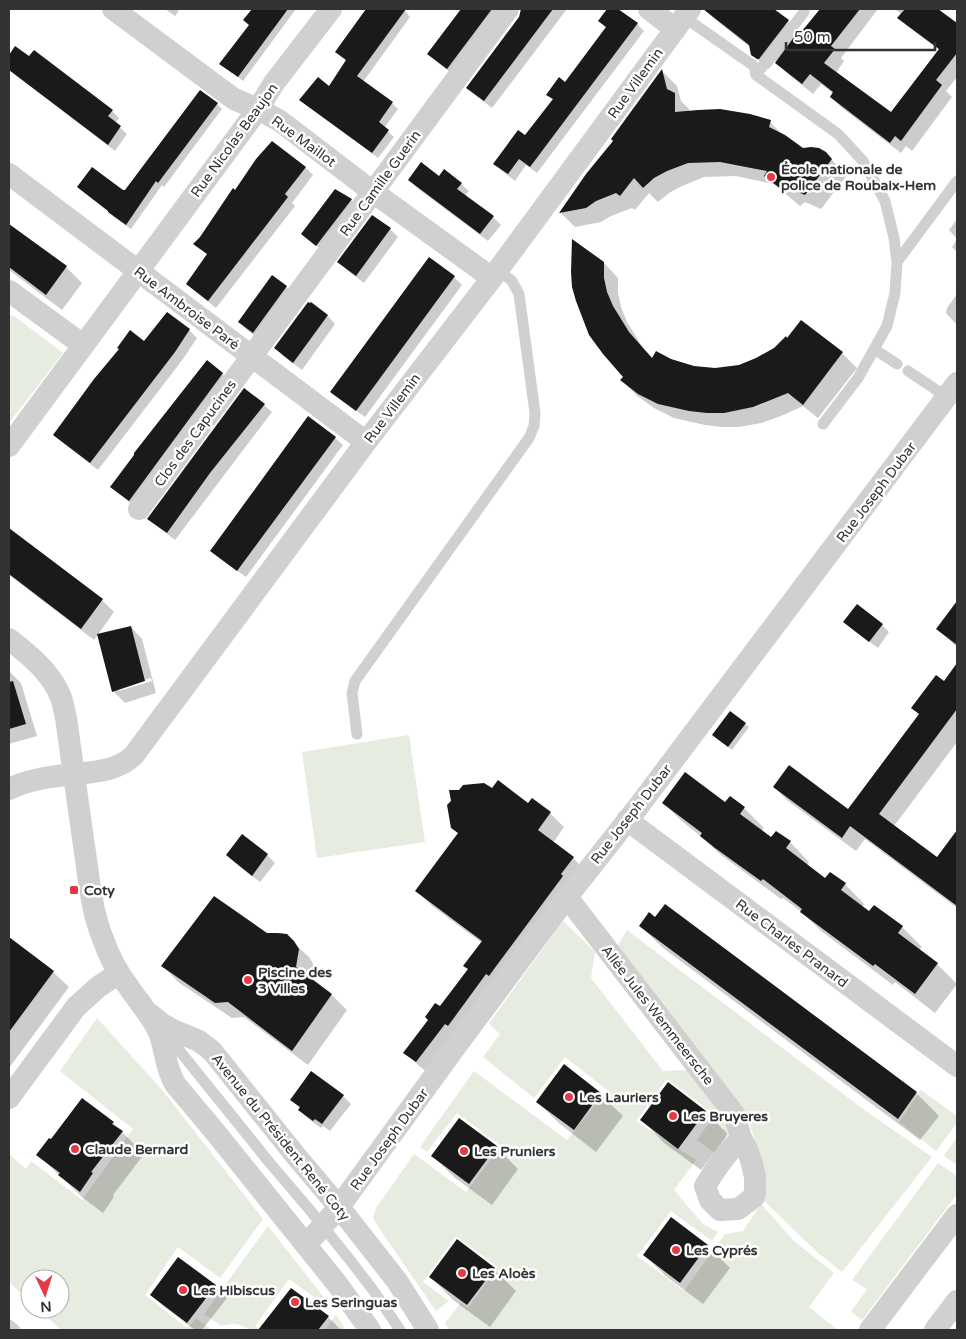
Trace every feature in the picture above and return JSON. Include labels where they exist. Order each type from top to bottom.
[{"type":"street","name":"Rue Nicolas Beaujon","points":[[9,446],[330,9]]},
{"type":"street","name":"Rue Camille Guerin","points":[[252,356],[508,9]]},
{"type":"street","points":[[648,9],[683,18]]},
{"type":"street","name":"Rue Maillot","points":[[120,11],[234,99],[280,121],[373,192],[495,274]]},
{"type":"street","name":"Rue Villemin","points":[[9,788],[31,780],[94,772],[116,767],[134,755],[366,442],[495,274],[683,18]]},
{"type":"street","name":"Rue Ambroise Paré","points":[[9,174],[366,442]]},
{"type":"street","points":[[9,291],[83,345]]},
{"type":"street","name":"Clos des Capucines","points":[[139,509],[252,356]]},
{"type":"street","name":"Rue Joseph Dubar","points":[[306,1245],[339,1207],[566,897],[954,397]]},
{"type":"street","points":[[9,639],[28,653],[44,669],[54,682],[61,696],[66,718],[94,910],[103,940],[119,973],[149,1014],[158,1031],[163,1043],[170,1076],[338,1285],[370,1330]]},
{"type":"street","name":"Rue Charles Pranard","points":[[627,820],[957,1066]]},
{"type":"street","name":"Allée Jules Wemmeersche","points":[[566,897],[729,1107],[741,1138]]},
{"type":"street","points":[[9,1098],[76,1007],[93,991],[119,973]]},
{"type":"street","name":"Avenue du Président René Coty","points":[[149,1014],[162,1024],[199,1041],[212,1051],[397,1281],[428,1330]]},
{"type":"street","points":[[870,1330],[957,1215]]},
{"type":"street","points":[[935,1330],[957,1301]]},
{"type":"lane","points":[[756,75],[804,12],[804,9]]},
{"type":"lane","points":[[683,18],[754,66],[756,75],[838,134],[863,161],[885,201],[894,238],[897,262],[895,294],[887,326],[858,378],[823,424]]},
{"type":"lane","points":[[897,262],[957,181]]},
{"type":"lane","points":[[357,734],[352,693],[355,681],[529,438],[534,426],[535,413],[519,294],[512,281],[495,274]]},
{"type":"lane","points":[[874,349],[897,364]]},
{"type":"lane","points":[[908,371],[954,397]]},
{"type":"lane","points":[[149,1014],[323,1227],[373,1290],[400,1330]]},
{"type":"lane","points":[[9,1324],[15,1330]]},
{"type":"shaded area","points":[[9,316],[14,316],[63,353],[9,423]]},
{"type":"shaded area","points":[[409,735],[425,842],[317,858],[302,752]]},
{"type":"shaded area","points":[[563,921],[595,952],[591,978],[663,1071],[687,1070],[727,1124],[728,1131],[719,1156],[697,1140],[715,1115],[667,1079],[636,1121],[696,1160],[674,1190],[703,1224],[718,1232],[712,1241],[671,1211],[637,1256],[684,1291],[725,1234],[743,1231],[761,1204],[794,1241],[834,1273],[809,1307],[838,1330],[450,1330],[445,1323],[461,1303],[468,1308],[498,1267],[456,1236],[423,1282],[449,1301],[436,1311],[375,1222],[373,1217],[376,1208],[414,1154],[466,1192],[501,1146],[457,1113],[427,1152],[420,1147],[474,1071],[567,1140],[607,1090],[565,1057],[534,1098],[483,1057],[500,1034],[489,1024],[490,1022]]},
{"type":"shaded area","points":[[627,930],[863,1109],[932,1157],[842,1272],[817,1252],[761,1198],[759,1151],[749,1123],[616,949]]},
{"type":"shaded area","points":[[97,1018],[163,1091],[263,1219],[220,1278],[178,1247],[145,1295],[187,1328],[196,1318],[212,1330],[61,1330],[49,1319],[70,1319],[70,1269],[20,1269],[20,1292],[9,1282],[9,1154],[26,1169],[31,1161],[82,1200],[133,1129],[60,1071]]},
{"type":"shaded area","points":[[921,1090],[957,1116],[957,1123],[936,1151],[899,1122]]},
{"type":"shaded area","points":[[957,1137],[957,1165],[944,1156]]},
{"type":"shaded area","points":[[938,1163],[957,1176],[957,1194],[862,1320],[851,1312],[867,1289],[852,1280]]},
{"type":"shaded area","points":[[268,1226],[325,1299],[321,1302],[289,1279],[255,1326],[260,1330],[249,1330],[235,1324],[221,1326],[204,1314]]},
{"type":"shaded area","points":[[336,1315],[346,1330],[325,1330]]},
{"type":"building","points":[[252,9],[288,9],[238,77],[219,64],[249,25],[243,20]]},
{"type":"building","points":[[366,9],[406,9],[357,76],[393,102],[379,122],[389,130],[372,153],[299,100],[318,77],[329,86],[346,60],[335,52]]},
{"type":"building","points":[[461,9],[492,9],[447,69],[427,54]]},
{"type":"building","points":[[521,9],[553,9],[484,101],[466,88],[519,17]]},
{"type":"building","points":[[607,9],[618,9],[638,23],[530,167],[519,159],[508,174],[493,164],[518,130],[525,135],[553,99],[546,95],[559,77],[565,82],[606,27],[598,21]]},
{"type":"building","points":[[703,9],[774,9],[789,20],[759,59],[757,59],[751,55],[749,45]]},
{"type":"building","points":[[820,9],[860,9],[831,46],[835,49],[824,63],[891,112],[939,49],[897,18],[905,9],[938,9],[957,23],[957,53],[936,80],[942,85],[901,141],[895,136],[890,143],[830,97],[833,92],[810,74],[802,84],[775,63],[800,29],[802,31]]},
{"type":"building","points":[[15,46],[29,56],[34,50],[113,110],[108,116],[121,126],[108,145],[9,70],[9,55]]},
{"type":"building","points":[[662,69],[667,89],[675,93],[675,112],[720,109],[771,120],[769,127],[785,135],[803,148],[819,148],[832,159],[805,195],[789,188],[785,192],[764,176],[767,171],[720,162],[688,163],[654,178],[643,188],[634,178],[620,196],[616,193],[596,201],[586,208],[559,213],[586,174],[613,141],[611,139]]},
{"type":"building","points":[[200,90],[218,103],[158,183],[156,181],[126,225],[77,187],[92,167],[125,190]]},
{"type":"building","points":[[272,141],[306,167],[285,194],[288,197],[208,301],[186,284],[207,254],[193,244],[200,237],[233,188],[235,190],[256,159]]},
{"type":"building","points":[[421,162],[439,176],[444,169],[462,183],[457,189],[494,216],[480,234],[408,180]]},
{"type":"building","points":[[335,189],[352,199],[316,246],[301,234]]},
{"type":"building","points":[[372,215],[391,228],[356,276],[337,262]]},
{"type":"building","points":[[9,224],[67,266],[46,295],[9,267]]},
{"type":"building","points":[[572,239],[604,262],[604,278],[613,306],[629,332],[652,358],[656,351],[671,359],[694,366],[715,368],[739,365],[774,348],[786,336],[787,338],[801,320],[843,352],[803,405],[788,393],[753,407],[724,413],[689,411],[658,404],[638,394],[620,380],[623,377],[589,335],[572,287]]},
{"type":"building","points":[[429,257],[455,276],[356,411],[330,392]]},
{"type":"building","points":[[272,275],[287,286],[253,333],[238,322]]},
{"type":"building","points":[[308,302],[311,302],[328,315],[293,363],[274,348]]},
{"type":"building","points":[[167,312],[190,329],[175,352],[90,463],[53,435],[94,379],[119,349],[117,348],[130,330],[144,341]]},
{"type":"building","points":[[207,360],[223,373],[129,501],[110,487],[134,453]]},
{"type":"building","points":[[244,388],[265,404],[210,473],[167,533],[147,519]]},
{"type":"building","points":[[308,416],[336,437],[237,571],[210,551]]},
{"type":"building","points":[[9,528],[103,599],[81,629],[9,574]]},
{"type":"building","points":[[957,601],[957,645],[936,629]]},
{"type":"building","points":[[857,604],[883,624],[869,642],[843,622]]},
{"type":"building","points":[[131,626],[145,681],[112,692],[97,634]]},
{"type":"building","points":[[957,663],[957,709],[879,814],[937,857],[957,830],[957,906],[850,826],[842,838],[773,787],[789,765],[848,809],[919,714],[911,708],[936,675],[944,681]]},
{"type":"building","points":[[13,681],[26,724],[9,729],[9,682]]},
{"type":"building","points":[[730,711],[746,723],[728,747],[712,735]]},
{"type":"building","points":[[685,772],[725,802],[730,796],[745,807],[740,814],[771,837],[776,831],[791,841],[786,848],[825,878],[830,872],[846,883],[841,890],[869,911],[874,905],[903,926],[898,933],[938,963],[915,994],[875,964],[873,966],[800,912],[802,909],[763,879],[761,881],[715,848],[700,836],[702,833],[662,803]]},
{"type":"building","points":[[498,780],[528,803],[532,798],[551,812],[538,830],[574,857],[561,874],[563,876],[489,976],[486,974],[448,1026],[445,1024],[416,1062],[403,1053],[428,1020],[425,1017],[435,1003],[440,1006],[468,969],[463,966],[482,941],[415,891],[458,833],[451,828],[447,805],[451,801],[449,790],[459,790],[463,785],[484,783],[492,788]]},
{"type":"building","points":[[242,834],[268,854],[252,876],[226,855]]},
{"type":"building","name":"Piscine des 3 Villes","points":[[214,896],[267,933],[287,934],[299,949],[296,967],[332,994],[292,1051],[228,1002],[215,1003],[161,966]]},
{"type":"building","points":[[665,904],[917,1092],[898,1119],[639,926],[649,912],[655,917]]},
{"type":"building","points":[[9,937],[54,971],[9,1032]]},
{"type":"building","name":"Les Lauriers","points":[[564,1064],[601,1093],[574,1130],[536,1102]]},
{"type":"building","points":[[311,1071],[344,1095],[322,1124],[315,1119],[313,1121],[298,1110],[300,1107],[290,1100]]},
{"type":"building","name":"Les Bruyeres","points":[[668,1082],[706,1111],[678,1149],[640,1120]]},
{"type":"building","name":"Claude Bernard","points":[[82,1098],[123,1131],[91,1172],[93,1173],[80,1192],[58,1175],[60,1173],[36,1155],[49,1138],[51,1139]]},
{"type":"building","name":"Les Pruniers","points":[[459,1118],[497,1146],[469,1184],[431,1156]]},
{"type":"building","name":"Les Cyprés","points":[[671,1217],[708,1245],[680,1283],[643,1255]]},
{"type":"building","name":"Les Aloès","points":[[457,1239],[495,1268],[467,1305],[429,1277]]},
{"type":"building","name":"Les Hibiscus","points":[[178,1257],[216,1285],[187,1323],[150,1295]]},
{"type":"building","name":"Les Seringuas","points":[[291,1288],[329,1316],[318,1330],[258,1330]]},
{"type":"place","name":"École nationale de police de Roubaix-Hem","points":[[771,177]]},
{"type":"place","name":"Coty","points":[[74,890]]},
{"type":"place","name":"Piscine des 3 Villes","points":[[248,980]]},
{"type":"place","name":"Les Lauriers","points":[[569,1097]]},
{"type":"place","name":"Les Bruyeres","points":[[673,1116]]},
{"type":"place","name":"Claude Bernard","points":[[75,1149]]},
{"type":"place","name":"Les Pruniers","points":[[464,1151]]},
{"type":"place","name":"Les Cyprés","points":[[676,1250]]},
{"type":"place","name":"Les Aloès","points":[[462,1273]]},
{"type":"place","name":"Les Hibiscus","points":[[183,1290]]},
{"type":"place","name":"Les Seringuas","points":[[295,1302]]}]
